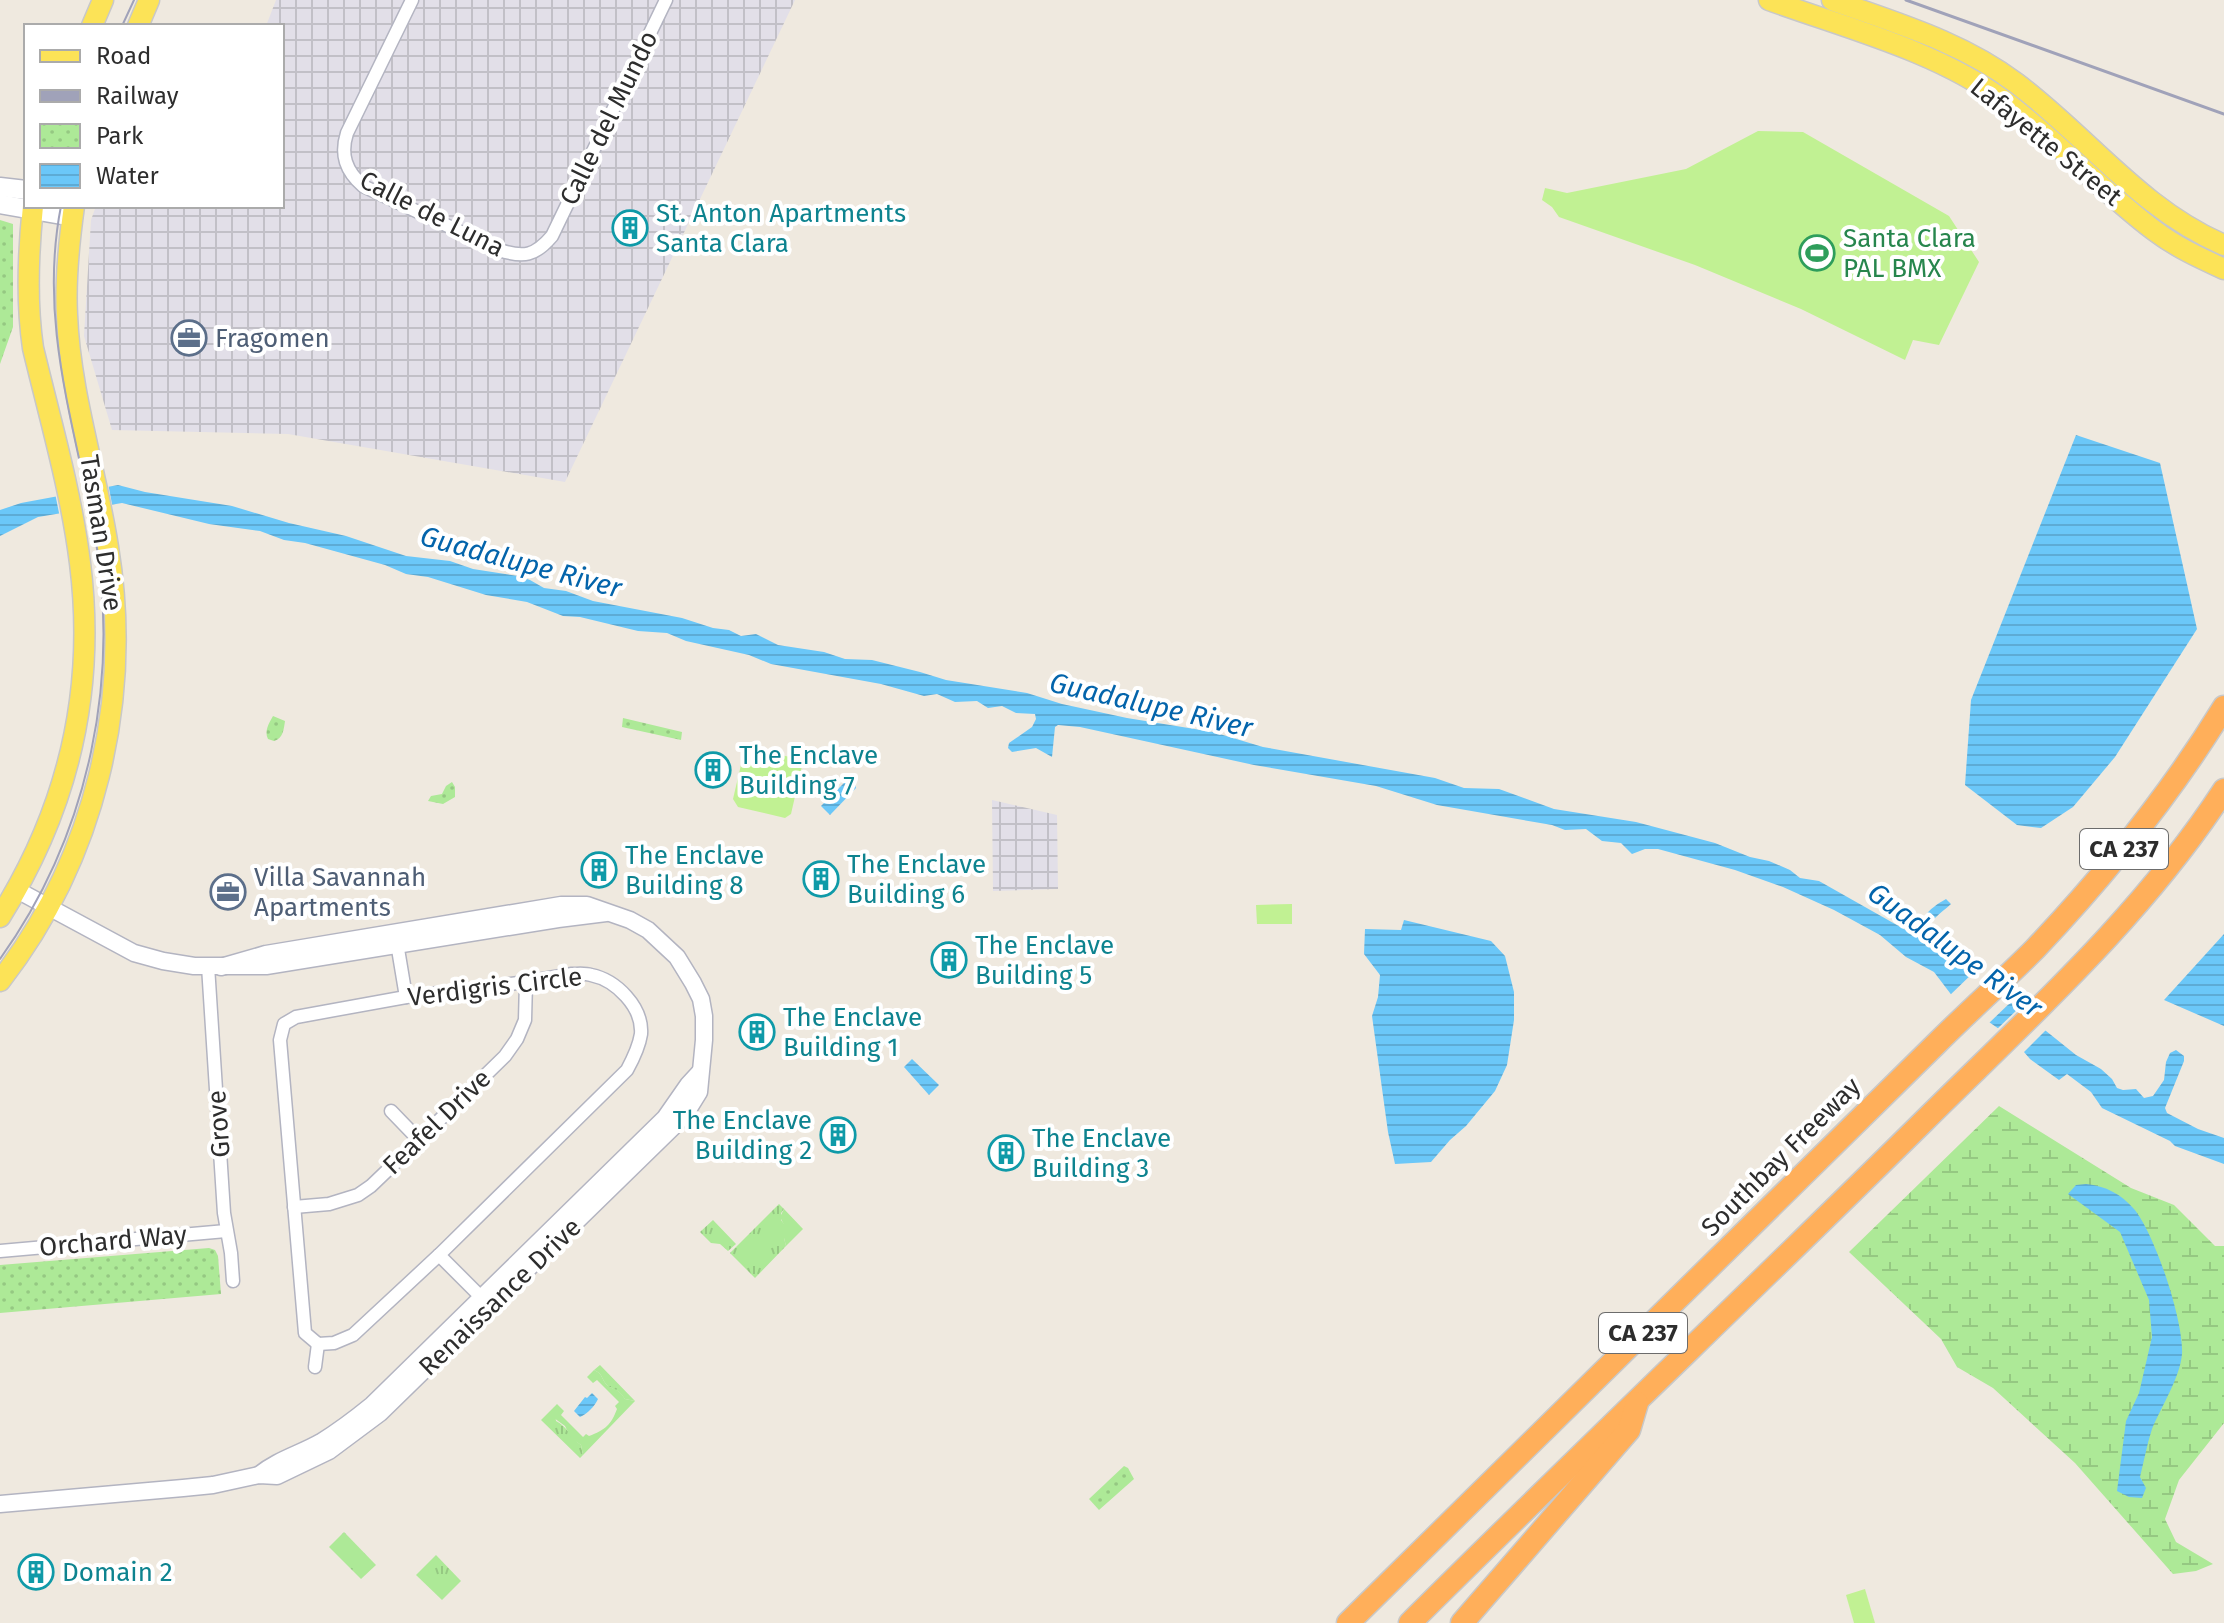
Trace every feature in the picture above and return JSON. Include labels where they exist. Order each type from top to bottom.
[{"type":"highway","points":[[2205,738],[2224,693]]},
{"type":"highway","name":"Southbay Freeway","points":[[1348,1623],[2033,951],[2127,846],[2168,792],[2224,707]]},
{"type":"highway","name":"CA 237","points":[[1410,1623],[1828,1216],[2124,921],[2165,872],[2224,790]]},
{"type":"highway","points":[[1462,1623],[1629,1430],[1639,1398]]},
{"type":"main road","points":[[93,24],[103,0]]},
{"type":"main road","points":[[139,24],[149,0]]},
{"type":"main road","name":"Lafayette Street","points":[[1769,0],[1911,51],[1975,81],[2027,120],[2156,232],[2224,269]]},
{"type":"main road","name":"Lafayette Street","points":[[1832,0],[1953,45],[1986,63],[2016,83],[2168,215],[2224,245]]},
{"type":"main road","points":[[0,187],[24,199]]},
{"type":"main road","points":[[0,204],[24,202]]},
{"type":"main road","name":"Tasman Drive","points":[[0,917],[31,865],[49,821],[74,742],[84,681],[83,604],[77,542],[29,318],[31,208]]},
{"type":"main road","name":"Tasman Drive","points":[[0,981],[50,907],[74,856],[96,789],[114,682],[115,600],[109,548],[73,369],[67,315],[68,257],[74,211]]},
{"type":"street","name":"Calle de Luna","points":[[412,0],[347,133],[343,144],[347,168],[363,186],[514,255],[529,255],[542,248],[552,236]]},
{"type":"street","name":"Calle del Mundo","points":[[552,236],[666,0]]},
{"type":"street","name":"Renaissance Drive","points":[[0,1504],[198,1487],[259,1475],[277,1476],[329,1451],[380,1413],[665,1118],[700,1072],[704,1040],[701,999],[677,957],[648,930],[607,913],[266,954],[214,967],[163,961],[134,953],[17,890]]},
{"type":"street","points":[[396,939],[406,997]]},
{"type":"street","name":"Grove","points":[[214,967],[226,1231],[233,1281]]},
{"type":"street","name":"Verdigris Circle","points":[[590,974],[612,983],[635,1006],[641,1032],[636,1053],[627,1070],[439,1255],[353,1335],[334,1343],[318,1344],[305,1333],[280,1040],[284,1024],[296,1017],[406,997],[590,974]]},
{"type":"street","name":"Feafel Drive","points":[[294,1207],[329,1204],[358,1195],[419,1140],[505,1056],[517,1039],[525,1020],[526,982]]},
{"type":"street","points":[[391,1111],[419,1140]]},
{"type":"street","name":"Orchard Way","points":[[0,1251],[226,1231]]},
{"type":"street","points":[[439,1255],[486,1301]]},
{"type":"street","points":[[315,1367],[318,1344]]},
{"type":"shaded area","points":[[276,0],[795,0],[565,482],[288,434],[112,430],[84,336],[91,220],[95,208],[284,208],[284,24],[267,24]]},
{"type":"shaded area","points":[[992,800],[1057,815],[1058,889],[993,891]]},
{"type":"green space","name":"Santa Clara PAL BMX","points":[[1758,131],[1803,132],[1949,216],[1979,262],[1939,345],[1913,340],[1905,360],[1801,309],[1695,265],[1559,217],[1542,200],[1545,188],[1567,193],[1686,169]]},
{"type":"green space","points":[[0,220],[13,224],[13,327],[0,364]]},
{"type":"green space","points":[[273,716],[285,721],[281,736],[274,741],[268,739],[267,733]]},
{"type":"green space","points":[[623,718],[682,732],[681,740],[622,727]]},
{"type":"green space","points":[[750,748],[799,759],[802,766],[791,814],[785,818],[738,807],[733,799],[744,752]]},
{"type":"green space","points":[[452,782],[455,797],[443,804],[428,801],[431,796],[442,794]]},
{"type":"green space","points":[[1292,904],[1292,924],[1257,924],[1256,905]]},
{"type":"green space","points":[[1999,1106],[2131,1188],[2174,1205],[2215,1246],[2224,1246],[2224,1423],[2179,1480],[2165,1519],[2176,1542],[2213,1564],[2196,1571],[2173,1574],[2075,1463],[1993,1388],[1957,1367],[1941,1339],[1849,1252]]},
{"type":"green space","points":[[779,1204],[784,1209],[781,1220],[786,1246],[755,1278],[730,1253]]},
{"type":"green space","points":[[784,1209],[803,1229],[786,1246],[780,1217]]},
{"type":"green space","points":[[713,1220],[736,1244],[728,1251],[720,1244],[711,1243],[700,1232]]},
{"type":"green space","points":[[209,1248],[215,1250],[218,1256],[221,1294],[0,1313],[0,1265]]},
{"type":"green space","points":[[600,1365],[635,1401],[625,1399],[606,1384],[594,1370]]},
{"type":"green space","points":[[594,1370],[625,1399],[635,1401],[583,1455],[581,1445],[554,1418],[554,1407],[557,1404],[564,1411],[561,1415],[583,1437],[607,1426],[619,1402],[597,1380],[593,1383],[587,1377]]},
{"type":"green space","points":[[554,1407],[556,1421],[581,1445],[583,1455],[580,1458],[541,1420]]},
{"type":"green space","points":[[1124,1466],[1134,1479],[1099,1510],[1089,1499]]},
{"type":"green space","points":[[344,1532],[376,1565],[361,1579],[329,1547]]},
{"type":"green space","points":[[436,1555],[461,1581],[442,1600],[416,1575]]},
{"type":"green space","points":[[1865,1589],[1875,1623],[1854,1623],[1846,1595]]},
{"type":"water","points":[[2076,435],[2160,463],[2197,629],[2115,757],[2073,807],[2041,828],[2017,825],[1965,785],[1971,700]]},
{"type":"water","points":[[118,485],[232,506],[346,536],[406,556],[450,561],[473,569],[518,576],[544,588],[566,591],[593,601],[682,618],[741,636],[756,634],[778,645],[824,652],[845,659],[872,660],[946,680],[1027,693],[1127,718],[1213,732],[1263,747],[1435,778],[1464,788],[1499,789],[1554,809],[1636,822],[1715,843],[1769,861],[1800,878],[1819,881],[1911,933],[1929,912],[1946,899],[1951,904],[1929,926],[1925,935],[1928,943],[1961,963],[2076,1055],[2101,1069],[2117,1088],[2136,1089],[2144,1098],[2153,1096],[2164,1080],[2170,1053],[2176,1050],[2184,1056],[2165,1108],[2167,1113],[2198,1129],[2224,1138],[2224,1164],[2175,1146],[2102,1108],[2091,1092],[2067,1074],[2059,1080],[2030,1059],[2012,1038],[1953,997],[1934,972],[1906,957],[1880,935],[1783,887],[1735,870],[1658,849],[1645,849],[1632,854],[1621,843],[1602,841],[1586,829],[1565,830],[1552,825],[1437,805],[1376,786],[1254,765],[1080,727],[1055,727],[1052,757],[1036,748],[1012,752],[1008,748],[1009,743],[1032,727],[1035,714],[1016,713],[1002,706],[988,708],[977,701],[955,702],[937,694],[924,696],[881,684],[771,664],[667,633],[638,631],[563,616],[527,602],[486,595],[428,577],[406,574],[385,565],[260,531],[209,524],[122,503],[38,517],[0,536],[0,510],[21,503]]},
{"type":"water","points":[[847,780],[854,781],[856,788],[830,815],[821,806]]},
{"type":"water","points":[[1404,920],[1491,941],[1505,956],[1514,992],[1514,1020],[1507,1065],[1495,1091],[1431,1162],[1395,1164],[1372,1016],[1380,975],[1364,954],[1365,929],[1401,930]]},
{"type":"water","points":[[2224,934],[2224,1026],[2164,1000]]},
{"type":"water","points":[[912,1059],[939,1085],[929,1095],[904,1067]]},
{"type":"water","points":[[2076,1185],[2107,1189],[2134,1209],[2159,1257],[2178,1321],[2181,1363],[2150,1435],[2140,1477],[2146,1488],[2142,1498],[2129,1497],[2117,1491],[2126,1421],[2139,1393],[2152,1337],[2149,1300],[2120,1232],[2068,1194]]},
{"type":"water","points":[[592,1393],[598,1399],[580,1417],[574,1411]]},
{"type":"pier","points":[[108,483],[113,509],[60,518],[55,493]]},
{"type":"pier","points":[[1976,970],[2013,1000],[1987,1025],[1948,997]]},
{"type":"pier","points":[[2021,1006],[2048,1028],[2021,1055],[2010,1041],[1995,1031]]},
{"type":"tram line","points":[[123,24],[134,0]]},
{"type":"tram line","points":[[0,959],[31,910],[57,859],[77,806],[91,751],[100,695],[103,639],[101,582],[56,327],[55,247],[61,208]]},
{"type":"railway","points":[[1906,0],[2224,114]]},
{"type":"place","name":"St. Anton Apartments Santa Clara","points":[[630,228]]},
{"type":"place","name":"Santa Clara PAL BMX","points":[[1817,253]]},
{"type":"place","name":"Fragomen","points":[[189,338]]},
{"type":"place","name":"The Enclave Building 7","points":[[713,770]]},
{"type":"place","name":"The Enclave Building 8","points":[[599,870]]},
{"type":"place","name":"The Enclave Building 6","points":[[821,879]]},
{"type":"place","name":"Villa Savannah Apartments","points":[[228,892]]},
{"type":"place","name":"The Enclave Building 5","points":[[949,960]]},
{"type":"place","name":"The Enclave Building 1","points":[[757,1032]]},
{"type":"place","name":"The Enclave Building 2","points":[[838,1135]]},
{"type":"place","name":"The Enclave Building 3","points":[[1006,1153]]},
{"type":"place","name":"Domain 2","points":[[36,1572]]},
{"type":"water label","name":"Guadalupe River","points":[[521,562]]},
{"type":"water label","name":"Guadalupe River","points":[[1151,705]]},
{"type":"water label","name":"Guadalupe River","points":[[1955,950]]}]
